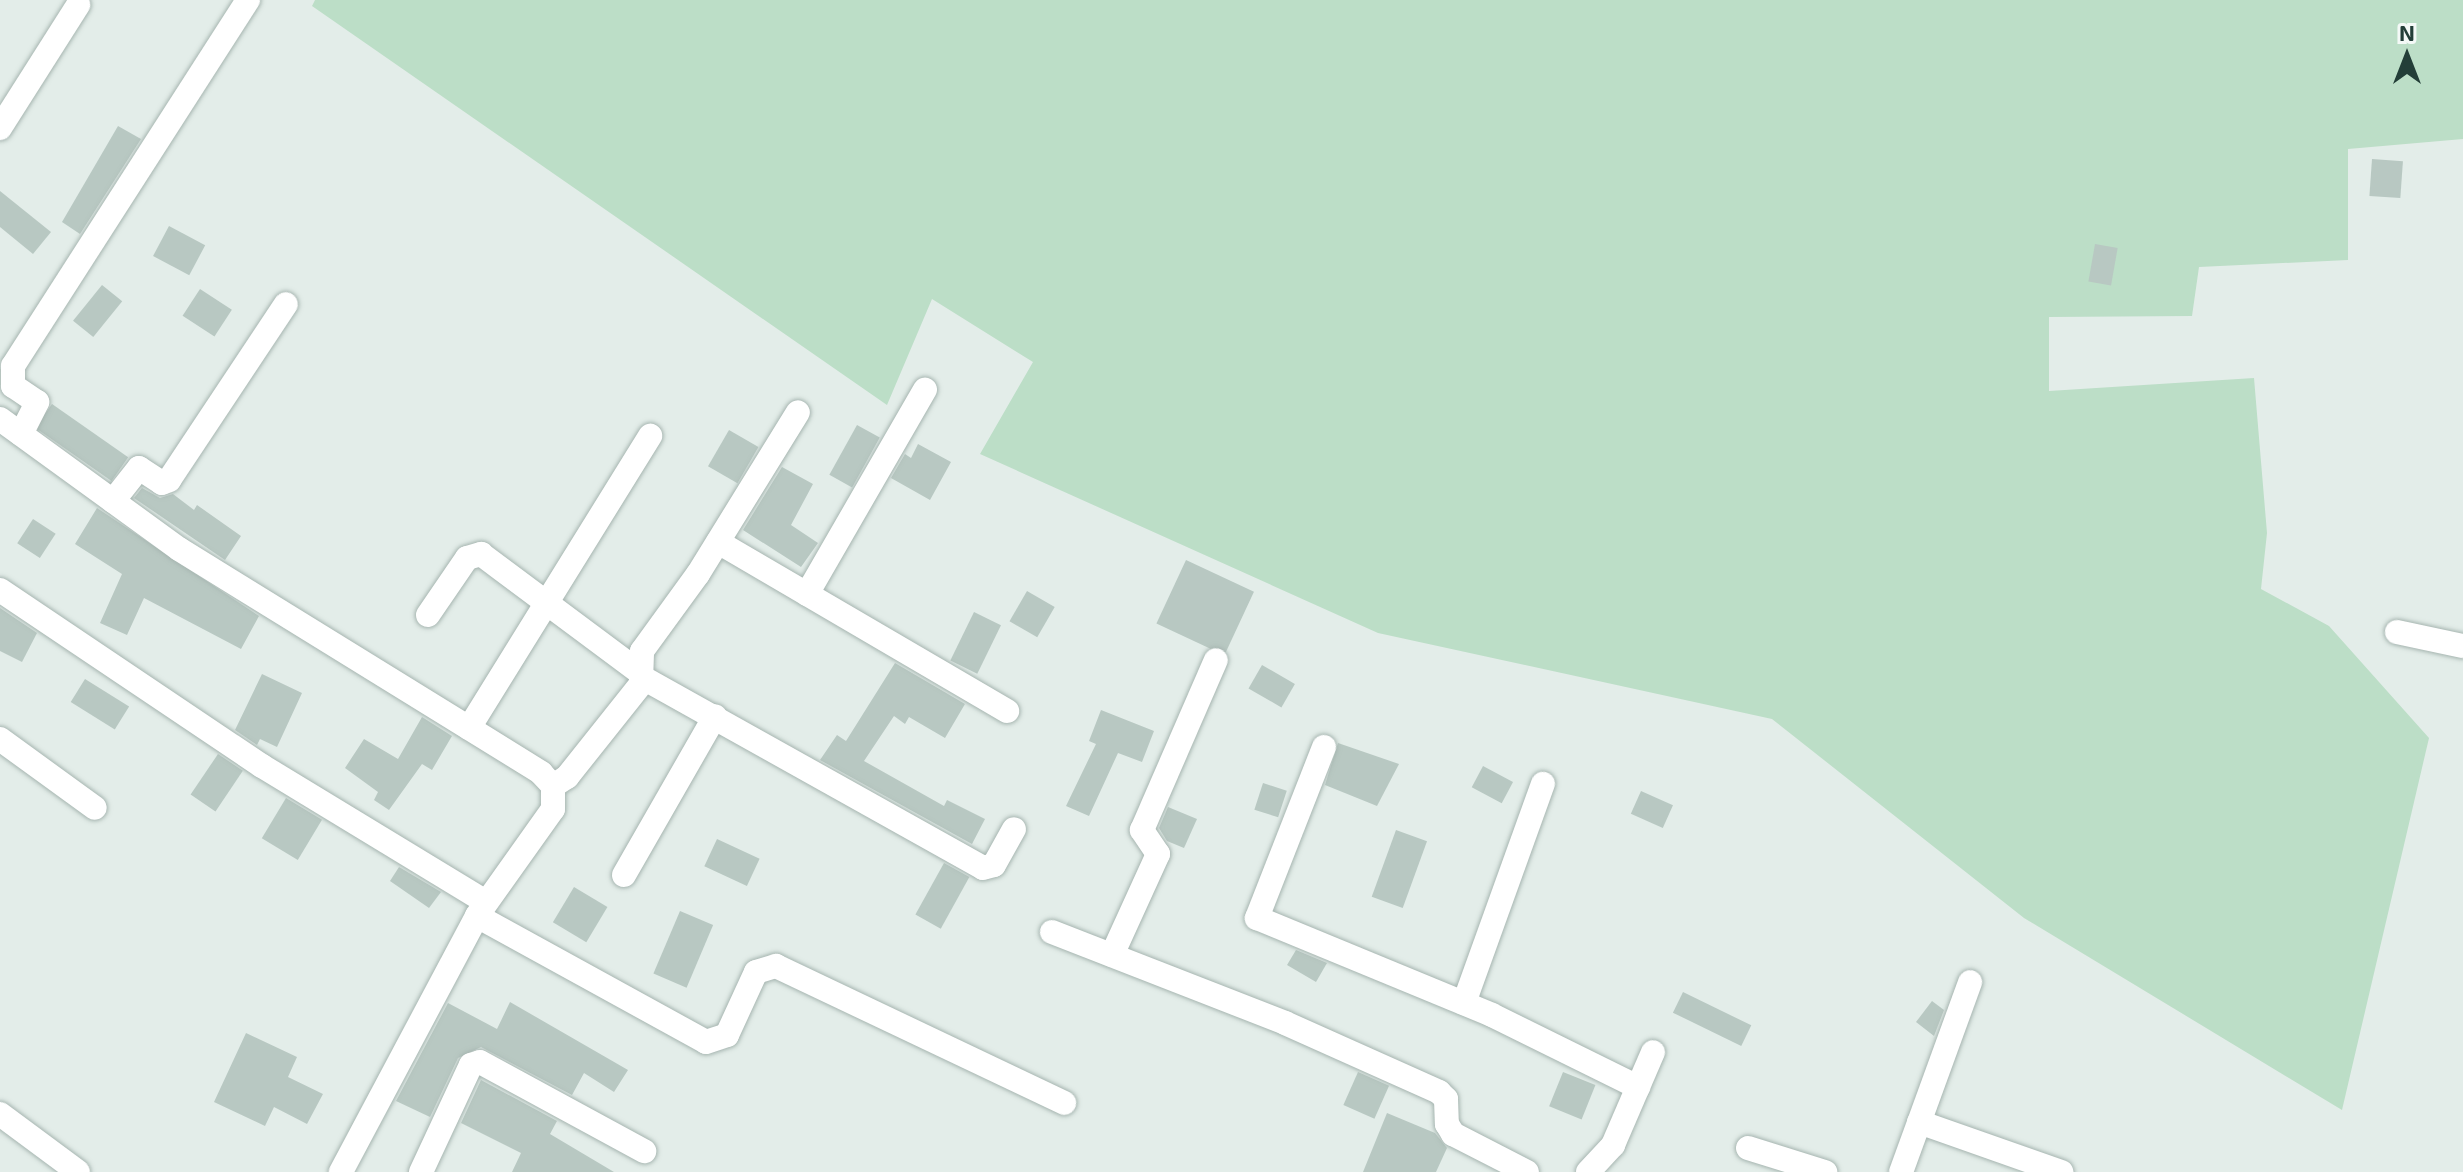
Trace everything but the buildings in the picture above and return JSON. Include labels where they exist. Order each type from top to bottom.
[{"type":"street","points":[[21,434],[37,402],[13,386],[13,366],[248,0]]},
{"type":"street","points":[[0,128],[78,5]]},
{"type":"street","points":[[113,501],[139,468],[162,483],[169,480],[286,304]]},
{"type":"street","points":[[807,594],[925,390]]},
{"type":"street","points":[[553,786],[567,777],[639,677],[642,651],[718,542],[798,412]]},
{"type":"street","points":[[0,419],[179,549],[541,773],[553,786],[553,809],[482,909],[341,1172]]},
{"type":"street","points":[[469,728],[650,436]]},
{"type":"street","points":[[718,542],[1007,711]]},
{"type":"street","points":[[428,615],[474,555],[481,554],[549,603],[639,677],[655,680],[883,816],[983,868],[994,865],[1014,829]]},
{"type":"street","points":[[0,590],[482,909],[706,1042],[727,1035],[756,972],[776,966],[1064,1103]]},
{"type":"street","points":[[2397,632],[2463,646]]},
{"type":"street","points":[[1112,955],[1158,854],[1142,830],[1216,660]]},
{"type":"street","points":[[624,875],[715,716]]},
{"type":"street","points":[[0,739],[95,808]]},
{"type":"street","points":[[1324,747],[1257,918],[1464,1003],[1638,1087]]},
{"type":"street","points":[[1464,1003],[1543,784]]},
{"type":"street","points":[[1052,932],[1285,1023],[1439,1092],[1446,1099],[1447,1124],[1453,1134],[1527,1172]]},
{"type":"street","points":[[1901,1172],[1970,982]]},
{"type":"street","points":[[1588,1172],[1613,1145],[1653,1052]]},
{"type":"street","points":[[421,1172],[471,1065],[480,1062],[644,1151]]},
{"type":"street","points":[[0,1114],[71,1170]]},
{"type":"street","points":[[1919,1122],[2061,1172]]},
{"type":"street","points":[[1748,1148],[1825,1172]]},
{"type":"green space","points":[[315,0],[2463,0],[2463,139],[2348,149],[2348,260],[2199,267],[2192,316],[2049,317],[2049,391],[2254,378],[2267,533],[2261,589],[2329,626],[2429,738],[2342,1110],[2024,918],[1772,719],[1378,633],[980,454],[1033,362],[932,299],[887,405],[312,6]]}]
